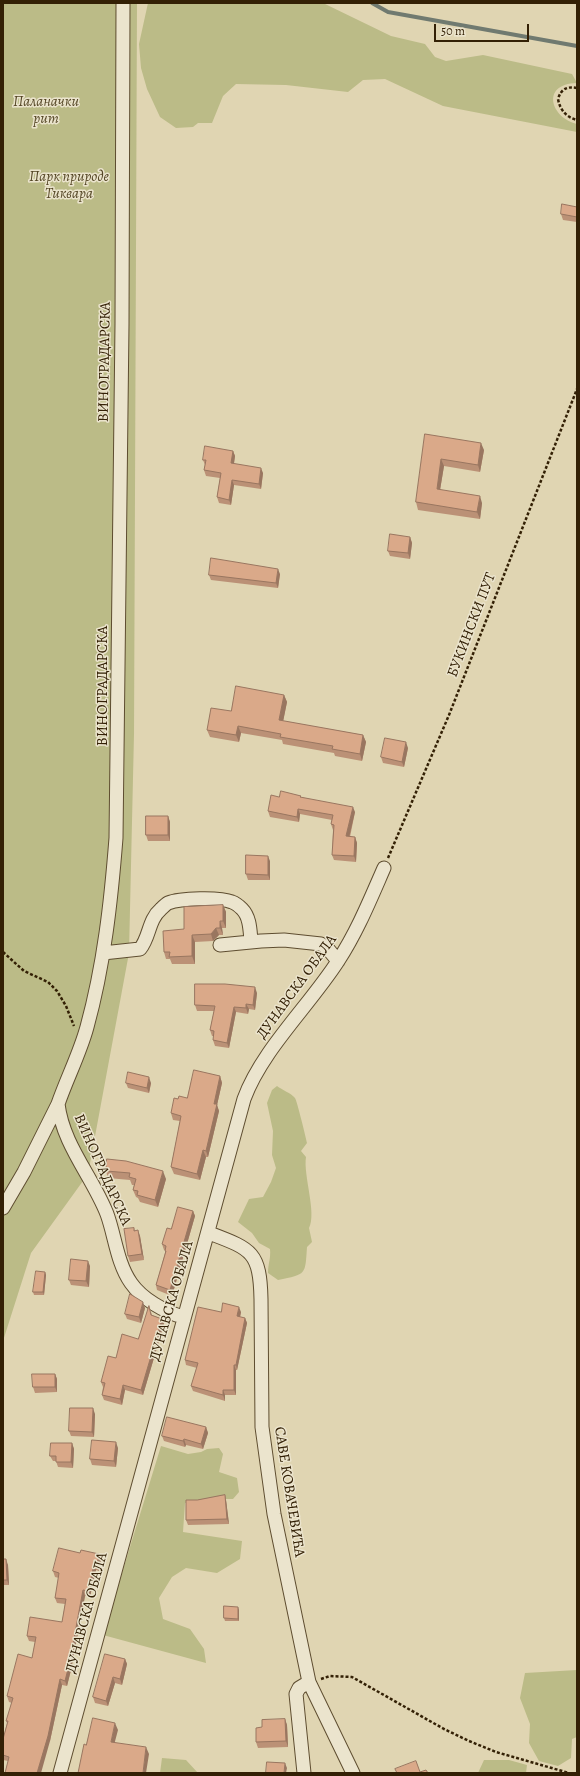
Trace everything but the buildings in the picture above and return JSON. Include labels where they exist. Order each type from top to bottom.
[{"type":"street","name":"ВИНОГРАДАРСКА","points":[[123,3],[123,290],[117,807],[113,876],[103,952],[88,1022],[81,1045],[58,1104],[59,1113],[72,1147],[107,1214],[128,1279],[144,1296],[165,1310],[184,1317]]},
{"type":"street","name":"ДУНАВСКА ОБАЛА","points":[[60,1773],[184,1317],[209,1233],[244,1099],[250,1082],[259,1067],[338,961],[360,922],[384,868]]},
{"type":"street","points":[[103,952],[140,949],[146,942],[150,923],[159,911],[168,903],[195,900],[218,899],[233,902],[243,910],[248,918],[251,941]]},
{"type":"street","points":[[220,945],[251,941],[284,940],[321,944],[328,949],[338,961]]},
{"type":"street","points":[[3,1208],[24,1172],[58,1104]]},
{"type":"street","name":"САВЕ КОВАЧЕВИЋА","points":[[209,1233],[240,1245],[257,1263],[261,1278],[262,1427],[274,1514],[309,1682],[353,1773]]},
{"type":"street","points":[[304,1773],[296,1694],[299,1688],[309,1682]]},
{"type":"path","points":[[577,88],[568,87],[563,89],[558,99],[561,109],[566,115],[577,120]]},
{"type":"path","name":"БУКИНСКИ ПУТ","points":[[384,868],[449,715],[577,389]]},
{"type":"path","points":[[3,952],[14,964],[24,971],[48,982],[57,991],[66,1006],[81,1045]]},
{"type":"path","points":[[309,1682],[330,1676],[352,1678],[444,1729],[469,1741],[496,1752],[569,1773]]},
{"type":"green space","name":"Парк природе Тиквара","points":[[3,3],[137,3],[134,734],[129,953],[88,1174],[31,1253],[3,1341]]},
{"type":"green space","points":[[148,3],[323,3],[391,36],[425,44],[435,57],[446,61],[483,55],[572,74],[577,83],[565,85],[558,89],[554,95],[553,102],[561,115],[568,121],[577,124],[577,132],[443,106],[385,79],[363,80],[348,92],[286,85],[236,84],[223,96],[212,123],[198,123],[193,127],[176,128],[160,117],[147,89],[141,68],[139,44]]},
{"type":"green space","points":[[277,1086],[295,1098],[307,1143],[301,1151],[306,1157],[306,1174],[311,1204],[311,1221],[309,1228],[312,1242],[307,1247],[306,1263],[303,1272],[278,1280],[268,1273],[270,1249],[259,1243],[252,1233],[238,1222],[249,1199],[263,1197],[276,1168],[272,1155],[273,1131],[267,1103],[272,1090]]},
{"type":"green space","points":[[161,1446],[188,1454],[201,1452],[207,1449],[219,1448],[223,1454],[219,1472],[237,1478],[239,1492],[233,1499],[216,1499],[185,1503],[183,1532],[242,1541],[240,1559],[217,1573],[186,1568],[172,1577],[159,1598],[163,1619],[190,1629],[204,1649],[206,1663],[103,1635]]},
{"type":"green space","points":[[577,1670],[577,1737],[572,1739],[571,1758],[558,1766],[539,1761],[529,1743],[530,1724],[520,1698],[525,1673]]},
{"type":"green space","points":[[162,1758],[186,1760],[198,1773],[160,1773]]},
{"type":"green space","points":[[484,1760],[509,1760],[527,1765],[526,1773],[478,1773]]},
{"type":"waterway","points":[[372,3],[388,12],[577,46]]},
{"type":"park label","name":"Паланачки рит","points":[[46,110]]}]
